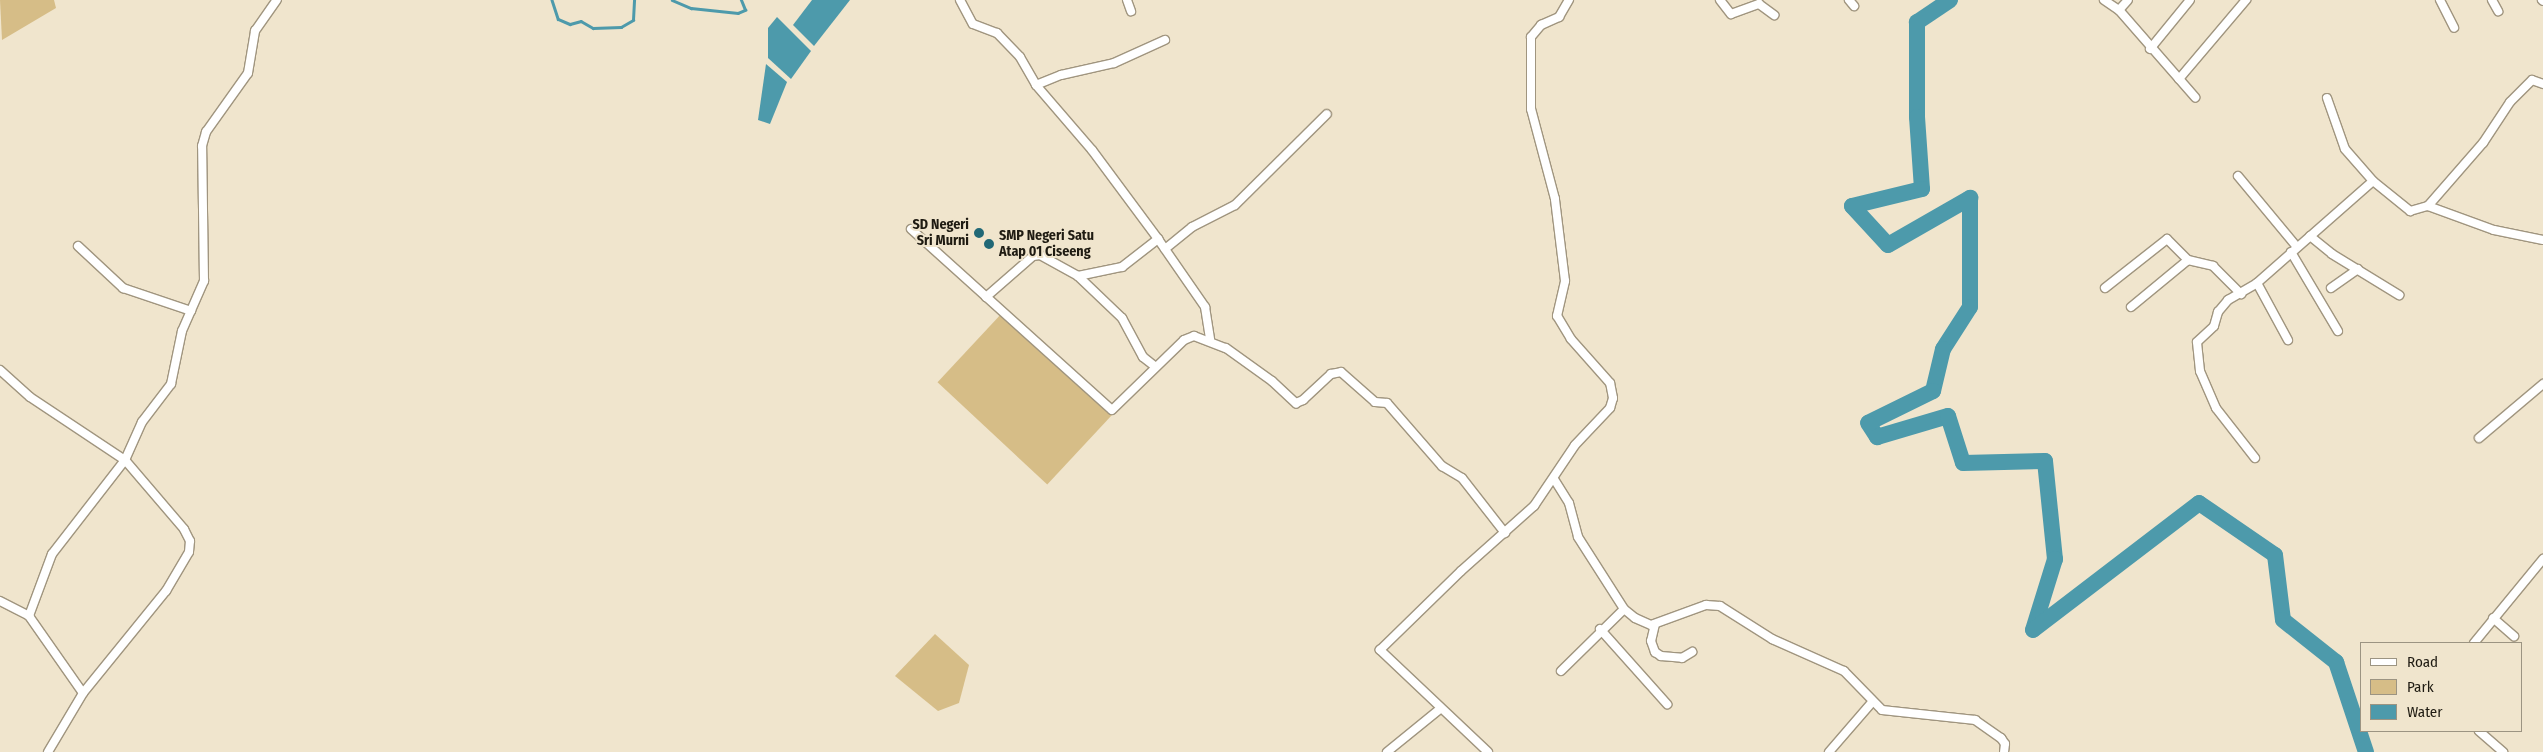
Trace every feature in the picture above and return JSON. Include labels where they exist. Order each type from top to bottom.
[{"type":"street","points":[[29,616],[52,554],[125,460],[142,422],[170,384],[182,331],[206,271],[204,138],[248,73],[255,31],[277,0]]},
{"type":"street","points":[[960,0],[969,20],[1001,36],[1020,57],[1036,85],[1092,150],[1158,239],[1205,307],[1210,340]]},
{"type":"street","points":[[1127,0],[1131,11]]},
{"type":"street","points":[[1488,752],[1380,650],[1534,506],[1554,479],[1575,445],[1610,408],[1614,392],[1564,330],[1558,316],[1565,281],[1555,200],[1532,109],[1531,37],[1541,25],[1558,17],[1569,0]]},
{"type":"street","points":[[1720,0],[1731,14],[1759,4],[1774,15]]},
{"type":"street","points":[[2104,0],[2119,10],[2150,49],[2195,97]]},
{"type":"street","points":[[2119,10],[2128,0]]},
{"type":"street","points":[[2150,49],[2190,0]]},
{"type":"street","points":[[2179,79],[2246,0]]},
{"type":"street","points":[[2440,0],[2454,28]]},
{"type":"street","points":[[2492,0],[2498,11]]},
{"type":"street","points":[[1036,85],[1061,75],[1114,63],[1165,40]]},
{"type":"street","points":[[2327,98],[2345,149],[2373,181],[2410,212],[2428,206],[2483,143],[2510,102],[2532,80],[2543,84]]},
{"type":"street","points":[[1165,249],[1192,227],[1236,205],[1327,114]]},
{"type":"street","points":[[2238,176],[2294,250],[2338,331]]},
{"type":"street","points":[[2255,458],[2216,408],[2200,371],[2196,345],[2214,326],[2223,305],[2257,283],[2373,181]]},
{"type":"street","points":[[2428,206],[2513,235],[2543,240]]},
{"type":"street","points":[[911,229],[1112,410],[1184,340],[1194,336],[1210,340],[1249,364],[1296,403],[1303,400],[1331,374],[1341,372],[1375,402],[1387,404],[1442,466],[1462,478],[1505,533]]},
{"type":"street","points":[[2310,236],[2332,254],[2399,295]]},
{"type":"street","points":[[1078,276],[1122,267],[1158,239]]},
{"type":"street","points":[[2105,288],[2166,239],[2188,260],[2213,266],[2241,294]]},
{"type":"street","points":[[78,246],[123,288],[191,311]]},
{"type":"street","points":[[986,297],[1033,256],[1040,256],[1078,276],[1122,318],[1143,357],[1156,367]]},
{"type":"street","points":[[2130,307],[2188,260]]},
{"type":"street","points":[[2331,288],[2358,269]]},
{"type":"street","points":[[2257,283],[2288,340]]},
{"type":"street","points":[[0,370],[30,397],[125,460],[184,529],[190,541],[189,552],[166,591],[83,693],[48,752]]},
{"type":"street","points":[[2479,438],[2543,384]]},
{"type":"street","points":[[1554,479],[1570,503],[1578,537],[1624,609],[1644,622],[1656,624],[1706,605],[1720,606],[1772,639],[1844,671],[1887,712],[1974,720],[2001,738],[2005,744],[2004,752]]},
{"type":"street","points":[[2475,642],[2543,559]]},
{"type":"street","points":[[0,601],[29,616],[83,693]]},
{"type":"street","points":[[1561,671],[1600,630],[1624,609]]},
{"type":"street","points":[[2493,618],[2514,636]]},
{"type":"street","points":[[1656,624],[1650,641],[1654,652],[1661,656],[1682,658],[1692,652]]},
{"type":"street","points":[[1600,630],[1668,704]]},
{"type":"street","points":[[1829,752],[1874,701]]},
{"type":"street","points":[[1387,752],[1440,708]]},
{"type":"street","points":[[2480,732],[2503,752]]},
{"type":"green space","points":[[0,0],[54,0],[56,8],[2,40]]},
{"type":"green space","points":[[1003,312],[1113,414],[1047,485],[938,382]]},
{"type":"green space","points":[[935,634],[969,665],[959,703],[938,711],[895,676]]},
{"type":"water","points":[[812,0],[850,0],[814,46],[793,25]]},
{"type":"water","points":[[777,17],[811,51],[791,79],[768,58],[768,28]]},
{"type":"water","points":[[766,64],[787,82],[770,124],[758,120]]},
{"type":"waterway","points":[[552,0],[558,19],[570,24],[581,21],[593,28],[621,27],[633,20],[634,0]]},
{"type":"waterway","points":[[672,0],[691,8],[738,13],[745,10],[741,0]]},
{"type":"waterway","points":[[1950,0],[1917,22],[1917,117],[1922,189],[1852,206],[1888,245],[1970,198],[1970,307],[1943,349],[1933,391],[1868,423],[1877,437],[1948,416],[1963,463],[2045,461],[2055,559],[2033,630],[2199,503],[2275,555],[2283,620],[2336,662],[2366,752]]},
{"type":"place","name":"SD Negeri Sri Murni","points":[[979,233]]},
{"type":"place","name":"SMP Negeri Satu Atap 01 Ciseeng","points":[[989,244]]}]
